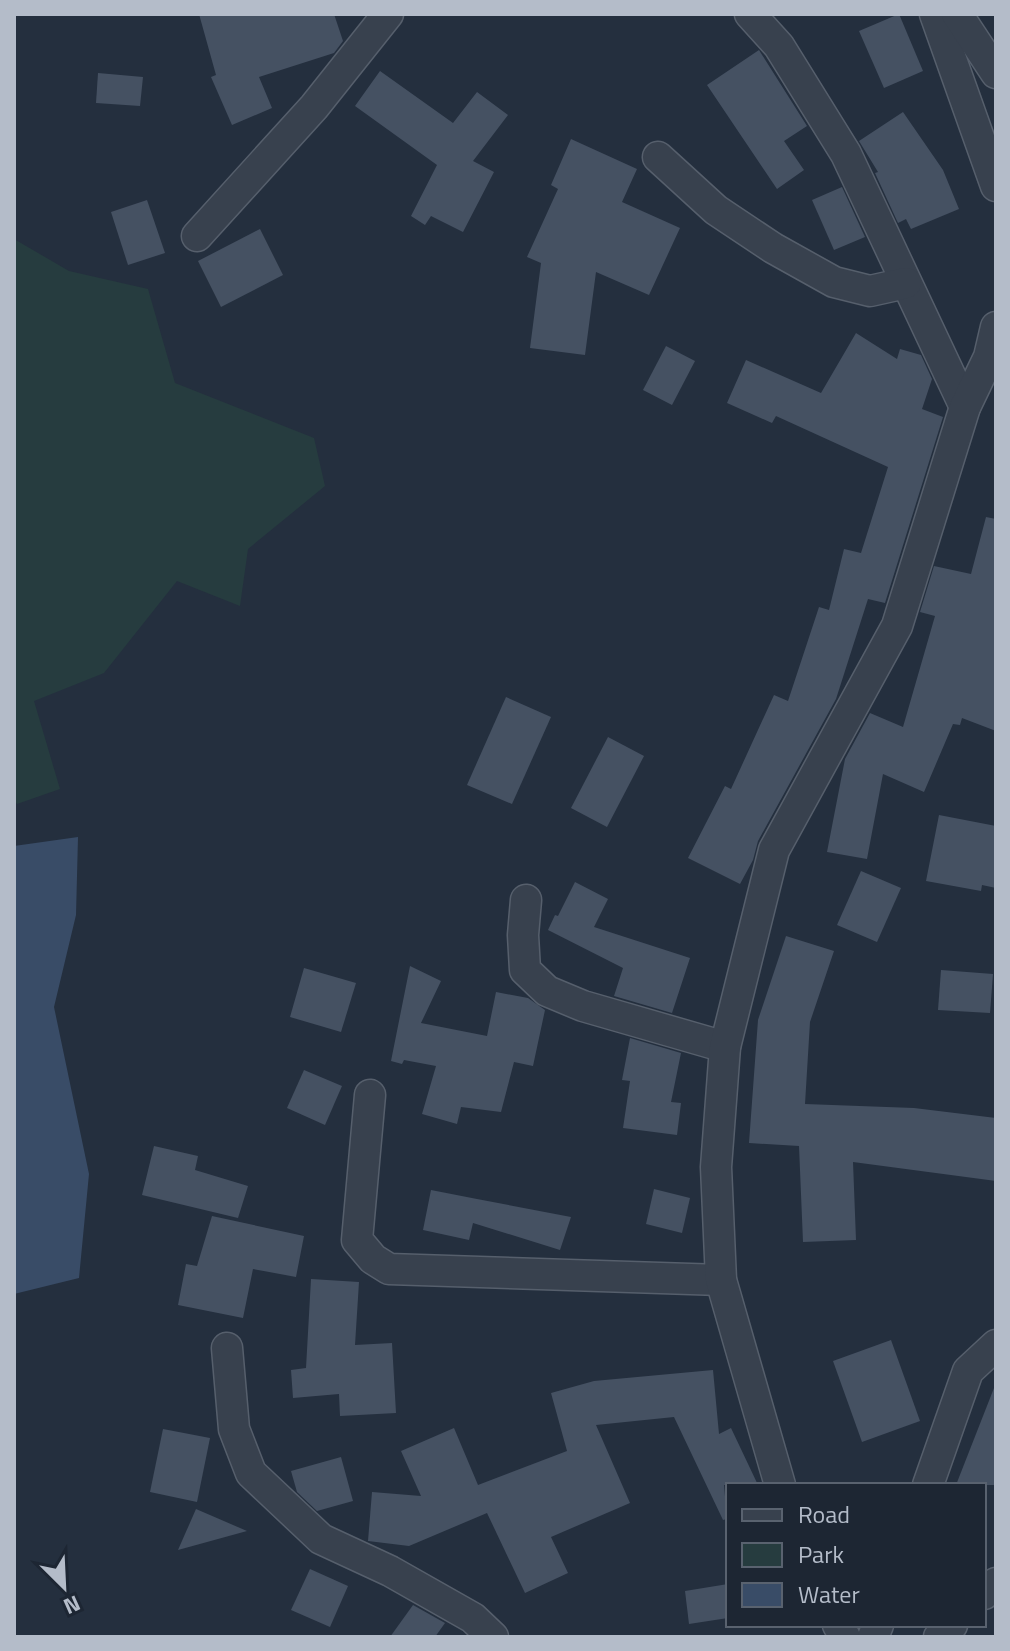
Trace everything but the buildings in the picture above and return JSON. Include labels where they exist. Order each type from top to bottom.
[{"type":"street","points":[[197,236],[314,107],[388,14]]},
{"type":"street","points":[[750,14],[779,46],[846,154],[965,407]]},
{"type":"street","points":[[935,14],[996,186]]},
{"type":"street","points":[[957,14],[996,73]]},
{"type":"street","points":[[658,157],[716,210],[773,248],[834,282],[870,291],[906,283]]},
{"type":"street","points":[[779,1483],[721,1280],[716,1167],[725,1047],[774,850],[897,626],[965,407],[989,357],[996,327]]},
{"type":"street","points":[[526,900],[523,935],[525,970],[547,991],[583,1006],[725,1047]]},
{"type":"street","points":[[370,1095],[357,1240],[373,1259],[389,1269],[721,1280]]},
{"type":"street","points":[[929,1483],[968,1371],[996,1345]]},
{"type":"street","points":[[227,1348],[234,1429],[251,1473],[321,1539],[390,1571],[473,1618],[493,1637]]},
{"type":"green space","points":[[14,239],[69,271],[148,289],[175,383],[314,438],[325,486],[248,549],[240,606],[177,581],[104,673],[34,701],[60,789],[17,804],[14,799]]},
{"type":"water","points":[[78,837],[76,915],[54,1007],[89,1174],[79,1278],[14,1294],[14,846]]}]
